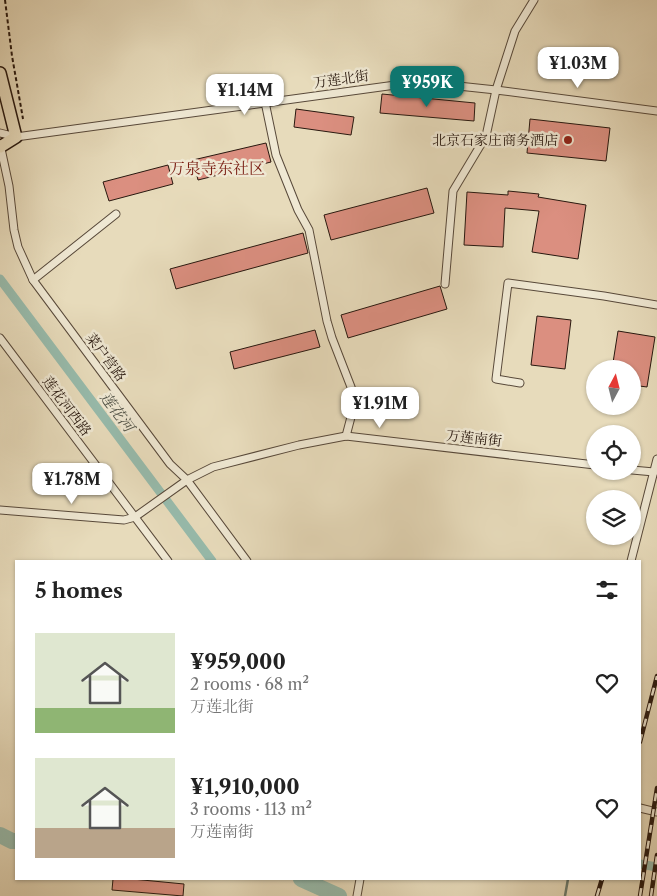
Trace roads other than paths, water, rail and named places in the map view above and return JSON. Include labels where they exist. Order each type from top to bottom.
[{"type":"main road","points":[[0,73],[20,137],[0,146]]},
{"type":"street","points":[[445,284],[453,191],[486,136],[496,90],[515,31],[534,0]]},
{"type":"street","name":"万莲北街","points":[[0,132],[20,137],[410,83],[430,83],[496,90],[657,111]]},
{"type":"street","points":[[265,102],[276,155],[308,230],[327,321],[355,402],[346,436]]},
{"type":"street","name":"菜户营路","points":[[0,146],[9,186],[18,247],[33,280],[170,464],[187,480],[245,560]]},
{"type":"street","points":[[33,280],[116,214]]},
{"type":"street","points":[[520,383],[496,379],[508,283],[657,305]]},
{"type":"street","name":"莲花河西路","points":[[0,338],[167,560]]},
{"type":"street","name":"万莲南街","points":[[136,517],[187,480],[213,468],[299,445],[346,436],[586,464]]},
{"type":"street","points":[[631,560],[657,459]]},
{"type":"street","points":[[641,471],[654,472]]},
{"type":"street","points":[[0,510],[110,520],[124,520],[136,517]]},
{"type":"street","points":[[641,808],[657,812]]},
{"type":"street","points":[[357,896],[360,880]]},
{"type":"waterway","name":"莲花河","points":[[0,279],[211,560]]},
{"type":"waterway","points":[[0,835],[15,841]]},
{"type":"waterway","name":"莲花河","points":[[641,864],[657,867]]},
{"type":"waterway","points":[[303,880],[339,896]]},
{"type":"waterway","points":[[565,896],[568,880]]},
{"type":"railway","points":[[641,738],[657,676]]},
{"type":"railway","points":[[640,896],[657,788]]},
{"type":"railway","points":[[651,896],[657,855]]},
{"type":"railway","points":[[597,896],[602,880]]},
{"type":"place","name":"北京石家庄商务酒店","points":[[568,140]]},
{"type":"district","name":"万泉寺东社区","points":[[217,168]]}]
